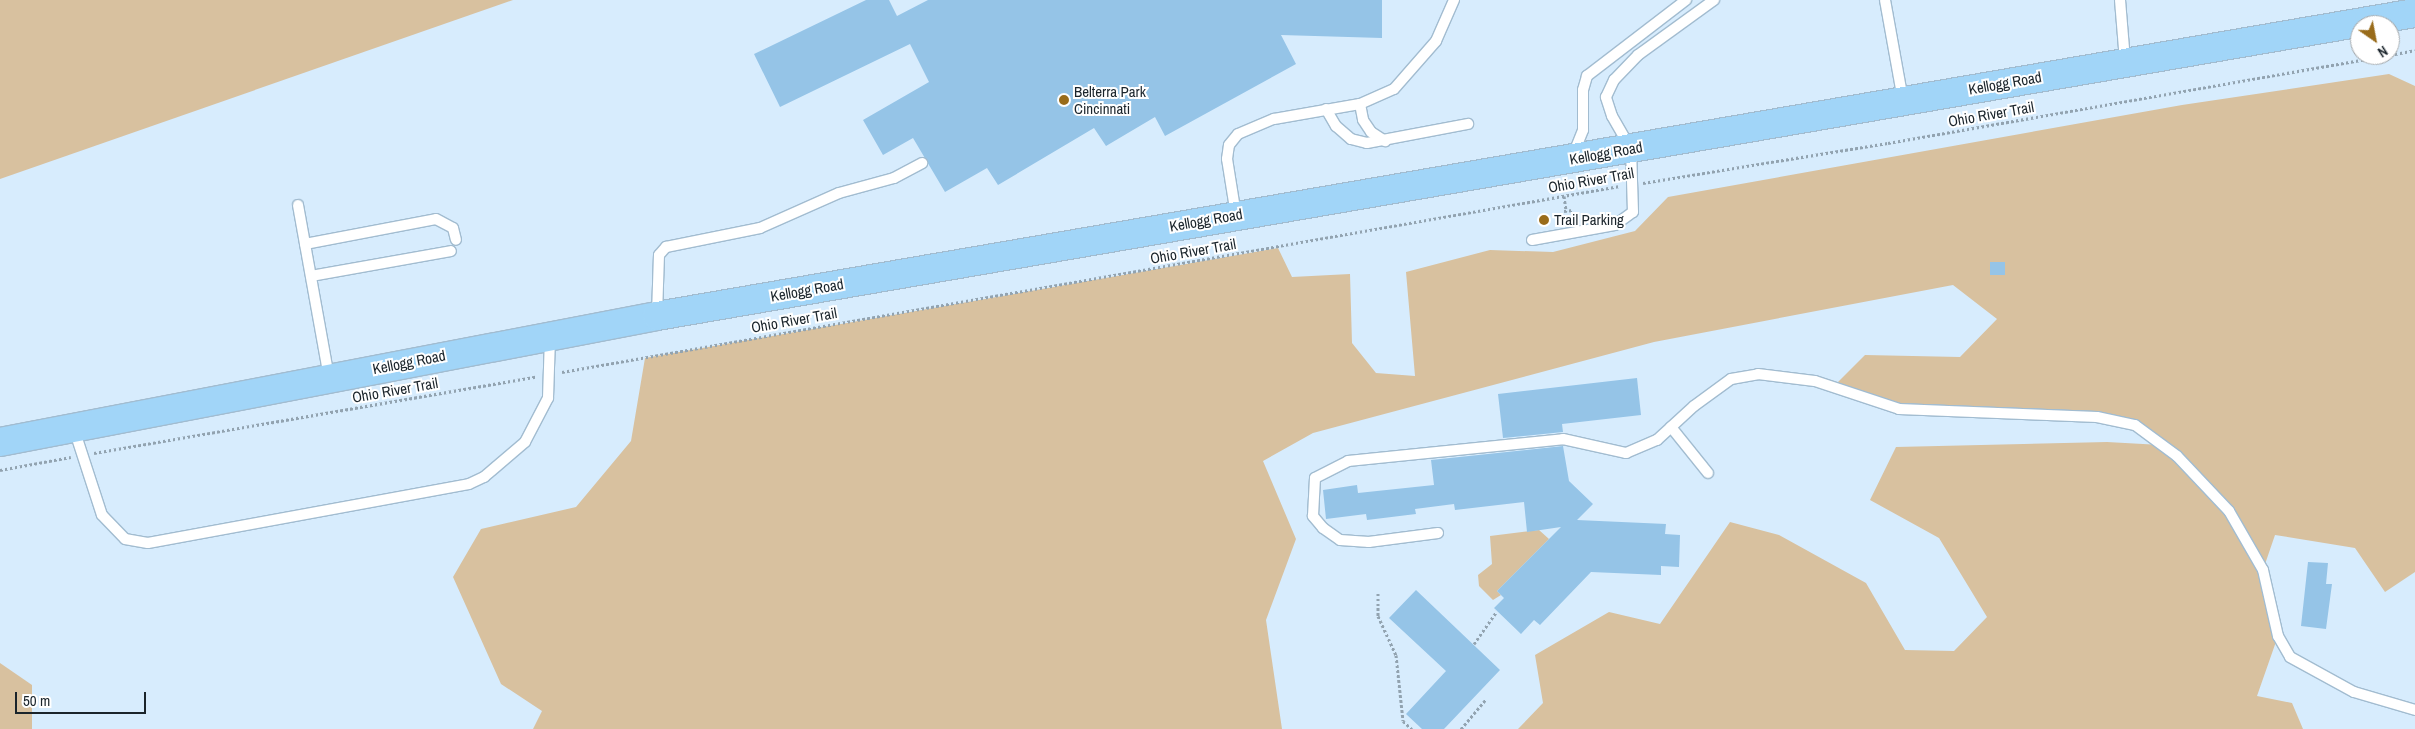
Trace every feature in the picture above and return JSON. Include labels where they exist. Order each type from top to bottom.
[{"type":"main road","name":"Kellogg Road","points":[[0,442],[329,377],[657,316],[2415,13]]},
{"type":"lane","points":[[1236,215],[1227,159],[1230,145],[1238,134],[1274,119],[1360,104],[1394,89],[1414,70],[1436,41],[1454,0]]},
{"type":"lane","points":[[1572,159],[1583,130],[1582,90],[1587,76],[1686,0]]},
{"type":"lane","points":[[1532,240],[1615,224],[1626,219],[1635,205],[1632,184],[1631,148],[1612,116],[1606,97],[1614,80],[1638,55],[1714,0]]},
{"type":"lane","points":[[1885,0],[1903,100]]},
{"type":"lane","points":[[2120,0],[2126,62]]},
{"type":"lane","points":[[1360,104],[1363,120],[1371,132],[1384,141]]},
{"type":"lane","points":[[1326,109],[1336,126],[1351,139],[1368,143],[1468,124]]},
{"type":"lane","points":[[657,316],[660,255],[666,247],[760,228],[838,193],[894,178],[922,163]]},
{"type":"lane","points":[[298,204],[329,377]]},
{"type":"lane","points":[[305,244],[436,219],[453,228],[456,240]]},
{"type":"lane","points":[[311,276],[451,251]]},
{"type":"lane","points":[[74,428],[81,456],[102,515],[113,529],[125,539],[148,543],[469,484],[484,477],[525,442],[548,398],[550,336]]},
{"type":"lane","points":[[1438,533],[1369,542],[1340,540],[1323,528],[1313,516],[1316,478],[1348,461],[1563,439],[1626,453],[1657,440],[1731,379],[1758,374],[1815,381],[1899,409],[2097,417],[2136,425],[2177,456],[2229,511],[2263,570],[2278,636],[2290,657],[2354,692],[2415,710]]},
{"type":"lane","points":[[1671,427],[1708,473]]},
{"type":"path","name":"Ohio River Trail","points":[[2400,53],[2415,50]]},
{"type":"path","name":"Ohio River Trail","points":[[0,470],[1632,184],[1898,142],[2350,62]]},
{"type":"path","points":[[1564,196],[1565,211],[1573,210]]},
{"type":"path","points":[[1378,593],[1378,616],[1396,655],[1403,721],[1412,729]]},
{"type":"path","points":[[1474,644],[1497,611]]},
{"type":"path","points":[[1461,729],[1486,699]]},
{"type":"shaded area","points":[[0,0],[513,0],[0,179]]},
{"type":"shaded area","points":[[2389,74],[2415,86],[2415,572],[2385,592],[2355,548],[2275,535],[2263,570],[2278,636],[2257,696],[2292,703],[2303,729],[1518,729],[1543,703],[1535,655],[1609,612],[1660,624],[1730,522],[1779,535],[1866,583],[1905,650],[1954,651],[1987,617],[1939,538],[1870,500],[1896,447],[2107,442],[2161,445],[2135,425],[2097,417],[1899,409],[1833,387],[1865,355],[1960,357],[1997,319],[1953,285],[1654,342],[1313,433],[1263,461],[1296,539],[1266,620],[1282,729],[533,729],[542,711],[501,684],[453,577],[481,529],[576,507],[631,441],[645,358],[1278,248],[1292,277],[1350,274],[1352,343],[1376,373],[1415,376],[1406,272],[1490,250],[1553,252],[1635,231],[1668,197],[2182,105]]},
{"type":"shaded area","points":[[1539,530],[1549,539],[1497,591],[1501,595],[1493,600],[1479,586],[1478,575],[1492,564],[1490,536]]},
{"type":"shaded area","points":[[0,663],[32,685],[32,729],[0,729]]},
{"type":"building","name":"Belterra Park Cincinnati","points":[[866,0],[889,0],[897,16],[928,0],[1382,0],[1382,38],[1281,35],[1296,64],[1165,136],[1155,117],[1106,146],[1094,128],[998,185],[987,168],[945,192],[913,138],[883,155],[863,120],[929,82],[910,44],[780,107],[754,54]]},
{"type":"building","points":[[1990,262],[2005,262],[2005,275],[1990,275]]},
{"type":"building","points":[[1637,378],[1641,415],[1562,424],[1563,432],[1503,438],[1498,394]]},
{"type":"building","points":[[1563,446],[1569,481],[1593,504],[1577,520],[1666,524],[1665,534],[1680,535],[1679,567],[1661,566],[1661,575],[1591,572],[1540,625],[1534,620],[1521,634],[1494,608],[1504,598],[1497,591],[1561,527],[1527,532],[1524,502],[1455,510],[1454,504],[1415,509],[1416,514],[1367,520],[1366,514],[1326,519],[1323,490],[1357,485],[1358,493],[1434,485],[1431,460]]},
{"type":"building","points":[[2308,562],[2328,563],[2326,584],[2332,584],[2326,629],[2301,626]]},
{"type":"building","points":[[1416,590],[1500,670],[1444,729],[1422,729],[1406,714],[1446,671],[1389,618]]},
{"type":"place","name":"Belterra Park Cincinnati","points":[[1064,100]]},
{"type":"place","name":"Trail Parking","points":[[1544,220]]}]
